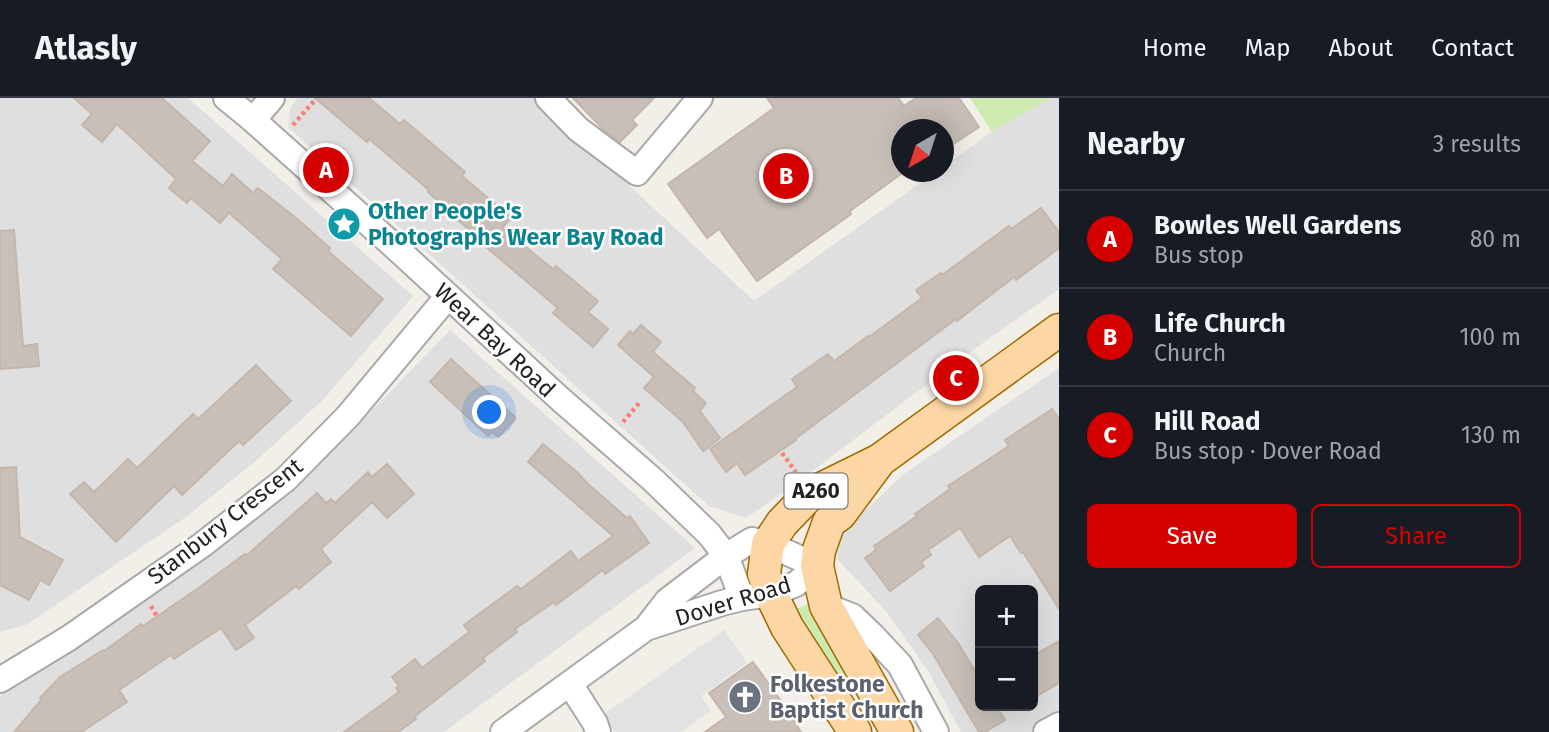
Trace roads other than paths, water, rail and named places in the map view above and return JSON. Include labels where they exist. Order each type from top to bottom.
[{"type":"main road","name":"A260","points":[[768,544],[782,523],[809,495],[880,460],[1059,330]]},
{"type":"main road","name":"A260","points":[[880,460],[840,514],[829,522],[819,550],[817,566],[826,606],[897,732]]},
{"type":"main road","points":[[768,544],[764,574],[757,596],[787,627],[855,732]]},
{"type":"street","name":"Wear Bay Road","points":[[226,98],[653,480],[709,534],[757,596]]},
{"type":"street","points":[[253,120],[272,98]]},
{"type":"street","points":[[548,98],[578,129],[637,173],[699,98]]},
{"type":"street","name":"Stanbury Crescent","points":[[0,680],[69,638],[210,540],[286,479],[348,416],[448,296]]},
{"type":"street","name":"Dover Road","points":[[503,732],[646,628],[667,601],[726,556],[752,540],[768,544],[817,566],[796,584],[722,603],[646,628]]},
{"type":"street","points":[[826,606],[852,616],[900,665],[936,732]]},
{"type":"street","points":[[570,684],[595,723],[597,732]]},
{"type":"street","points":[[1046,732],[1059,724]]},
{"type":"place","name":"Bowles Well Gardens","points":[[326,170]]},
{"type":"place","name":"Life Church","points":[[786,176]]},
{"type":"place","name":"Other People's Photographs Wear Bay Road","points":[[344,224]]},
{"type":"place","name":"Hill Road","points":[[956,378]]},
{"type":"place","name":"Folkestone Baptist Church","points":[[745,697]]}]
